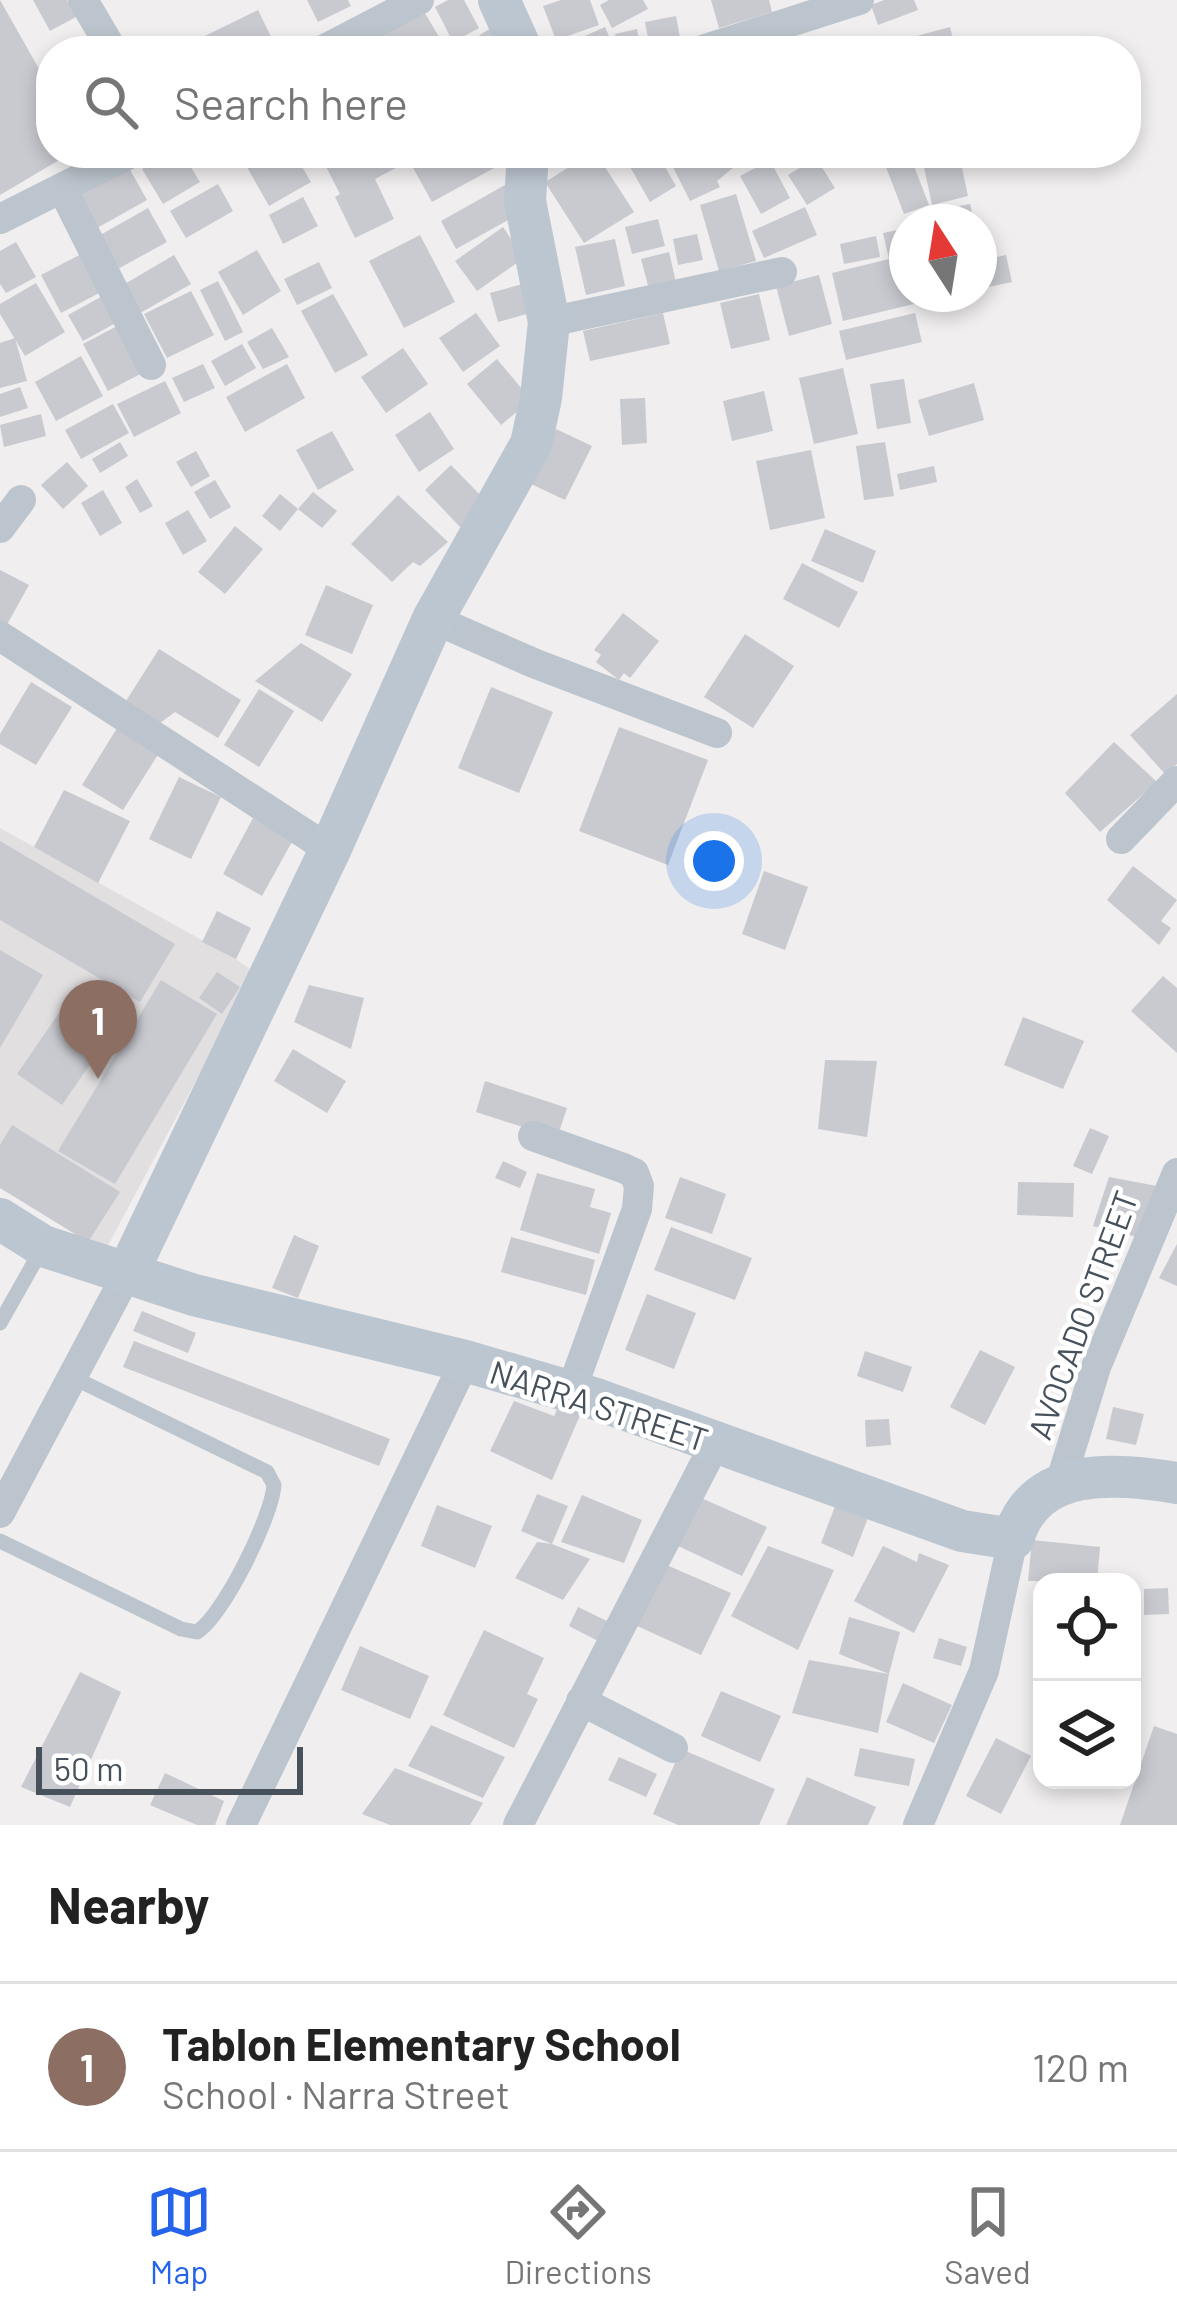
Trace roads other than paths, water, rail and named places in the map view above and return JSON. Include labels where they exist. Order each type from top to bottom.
[{"type":"street","points":[[83,0],[104,36]]},
{"type":"street","points":[[350,36],[419,0]]},
{"type":"street","points":[[499,0],[515,36]]},
{"type":"street","points":[[746,36],[859,0]]},
{"type":"street","points":[[0,219],[103,168]]},
{"type":"street","points":[[0,1513],[128,1272],[433,619],[531,444],[549,322],[526,201],[527,168]]},
{"type":"street","points":[[63,190],[151,365]]},
{"type":"street","points":[[549,322],[782,272]]},
{"type":"street","points":[[0,528],[21,500]]},
{"type":"street","points":[[433,619],[717,733]]},
{"type":"street","points":[[0,636],[329,850]]},
{"type":"street","points":[[1121,838],[1177,781]]},
{"type":"street","points":[[533,1136],[634,1173],[639,1186],[637,1209],[570,1394]]},
{"type":"street","name":"AVOCADO STREET","points":[[1060,1484],[1096,1367],[1177,1173]]},
{"type":"street","name":"NARRA STREET","points":[[0,1219],[43,1246],[194,1295],[465,1361],[596,1400],[931,1521],[1013,1539]]},
{"type":"street","points":[[241,1825],[465,1361]]},
{"type":"street","points":[[518,1825],[716,1444]]},
{"type":"street","points":[[918,1825],[984,1671],[1013,1539],[1026,1508],[1042,1491],[1060,1484],[1135,1476],[1177,1483]]},
{"type":"street","points":[[580,1701],[673,1748]]},
{"type":"lane","points":[[0,1323],[43,1246]]},
{"type":"lane","points":[[0,1541],[181,1629],[197,1632],[214,1617],[265,1516],[274,1485],[267,1472],[72,1377]]},
{"type":"place","name":"Tablon Elementary School","points":[[98,1079]]}]
